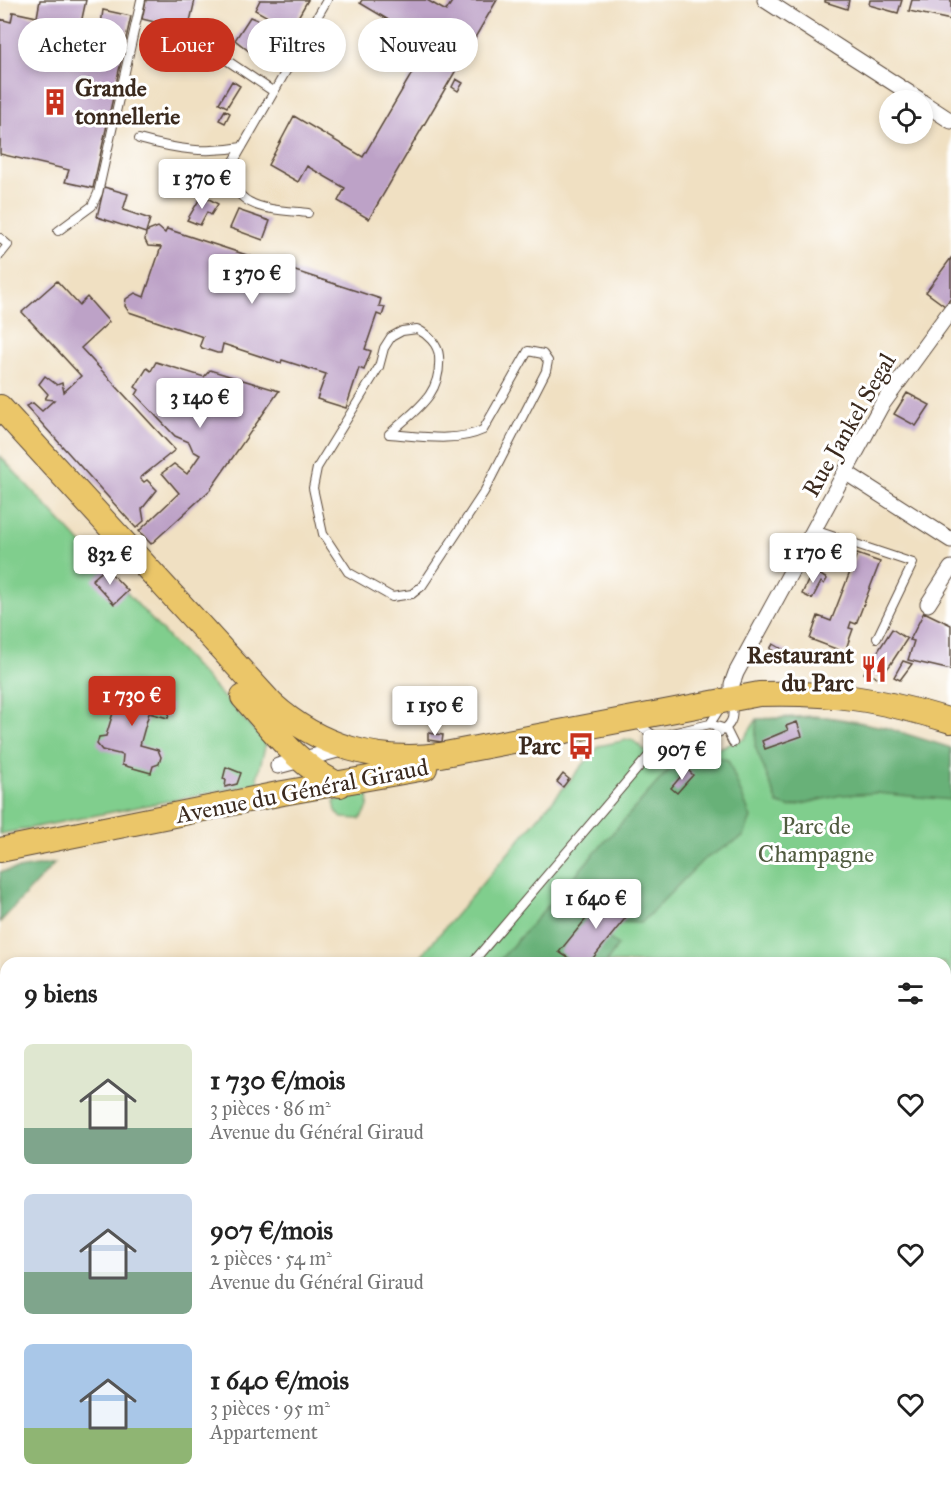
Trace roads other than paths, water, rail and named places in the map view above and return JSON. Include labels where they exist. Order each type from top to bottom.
[{"type":"main road","name":"Avenue du Général Giraud","points":[[0,407],[272,704],[303,729],[350,750],[396,758],[440,755],[725,712]]},
{"type":"main road","points":[[0,429],[300,760],[320,776],[340,785]]},
{"type":"main road","points":[[725,712],[798,693],[856,696],[951,721]]},
{"type":"main road","points":[[725,712],[778,704],[831,706],[885,716],[951,734]]},
{"type":"main road","name":"Avenue du Général Giraud","points":[[0,850],[302,790],[340,785],[640,726],[725,712]]},
{"type":"street","points":[[774,3],[904,90]]},
{"type":"street","points":[[933,109],[951,121]]},
{"type":"street","name":"Rue Jankel Segal","points":[[725,712],[736,673],[888,393],[950,314]]},
{"type":"street","points":[[845,472],[951,540]]},
{"type":"street","points":[[928,604],[951,568]]},
{"type":"street","points":[[302,790],[278,766],[350,750],[352,768],[340,785]]},
{"type":"lane","points":[[58,231],[92,206],[98,193],[141,0]]},
{"type":"lane","points":[[308,213],[258,207],[244,199],[234,186],[232,173],[234,161],[327,0]]},
{"type":"lane","points":[[235,66],[274,92]]},
{"type":"lane","points":[[139,139],[177,150],[218,152],[242,147]]},
{"type":"lane","points":[[0,238],[8,245],[0,255]]},
{"type":"lane","points":[[417,329],[426,333],[439,350],[438,383],[431,395],[389,434],[436,438],[470,436],[483,430],[528,351],[543,354],[548,361],[546,371],[484,492],[422,586],[412,594],[392,597],[348,572],[323,534],[313,488],[317,468],[379,367],[384,348],[391,337],[402,331],[417,329]]},
{"type":"lane","points":[[814,530],[913,563],[877,638]]},
{"type":"lane","points":[[640,726],[662,740],[679,742],[706,738],[725,712]]},
{"type":"lane","points":[[477,957],[662,740],[672,733],[725,712]]},
{"type":"lane","points":[[725,712],[733,743]]},
{"type":"place","name":"Grande tonnellerie","points":[[55,102]]},
{"type":"place","name":"Restaurant du Parc","points":[[874,669]]},
{"type":"place","name":"Parc","points":[[581,746]]},
{"type":"park label","name":"Parc de Champagne","points":[[816,840]]}]
